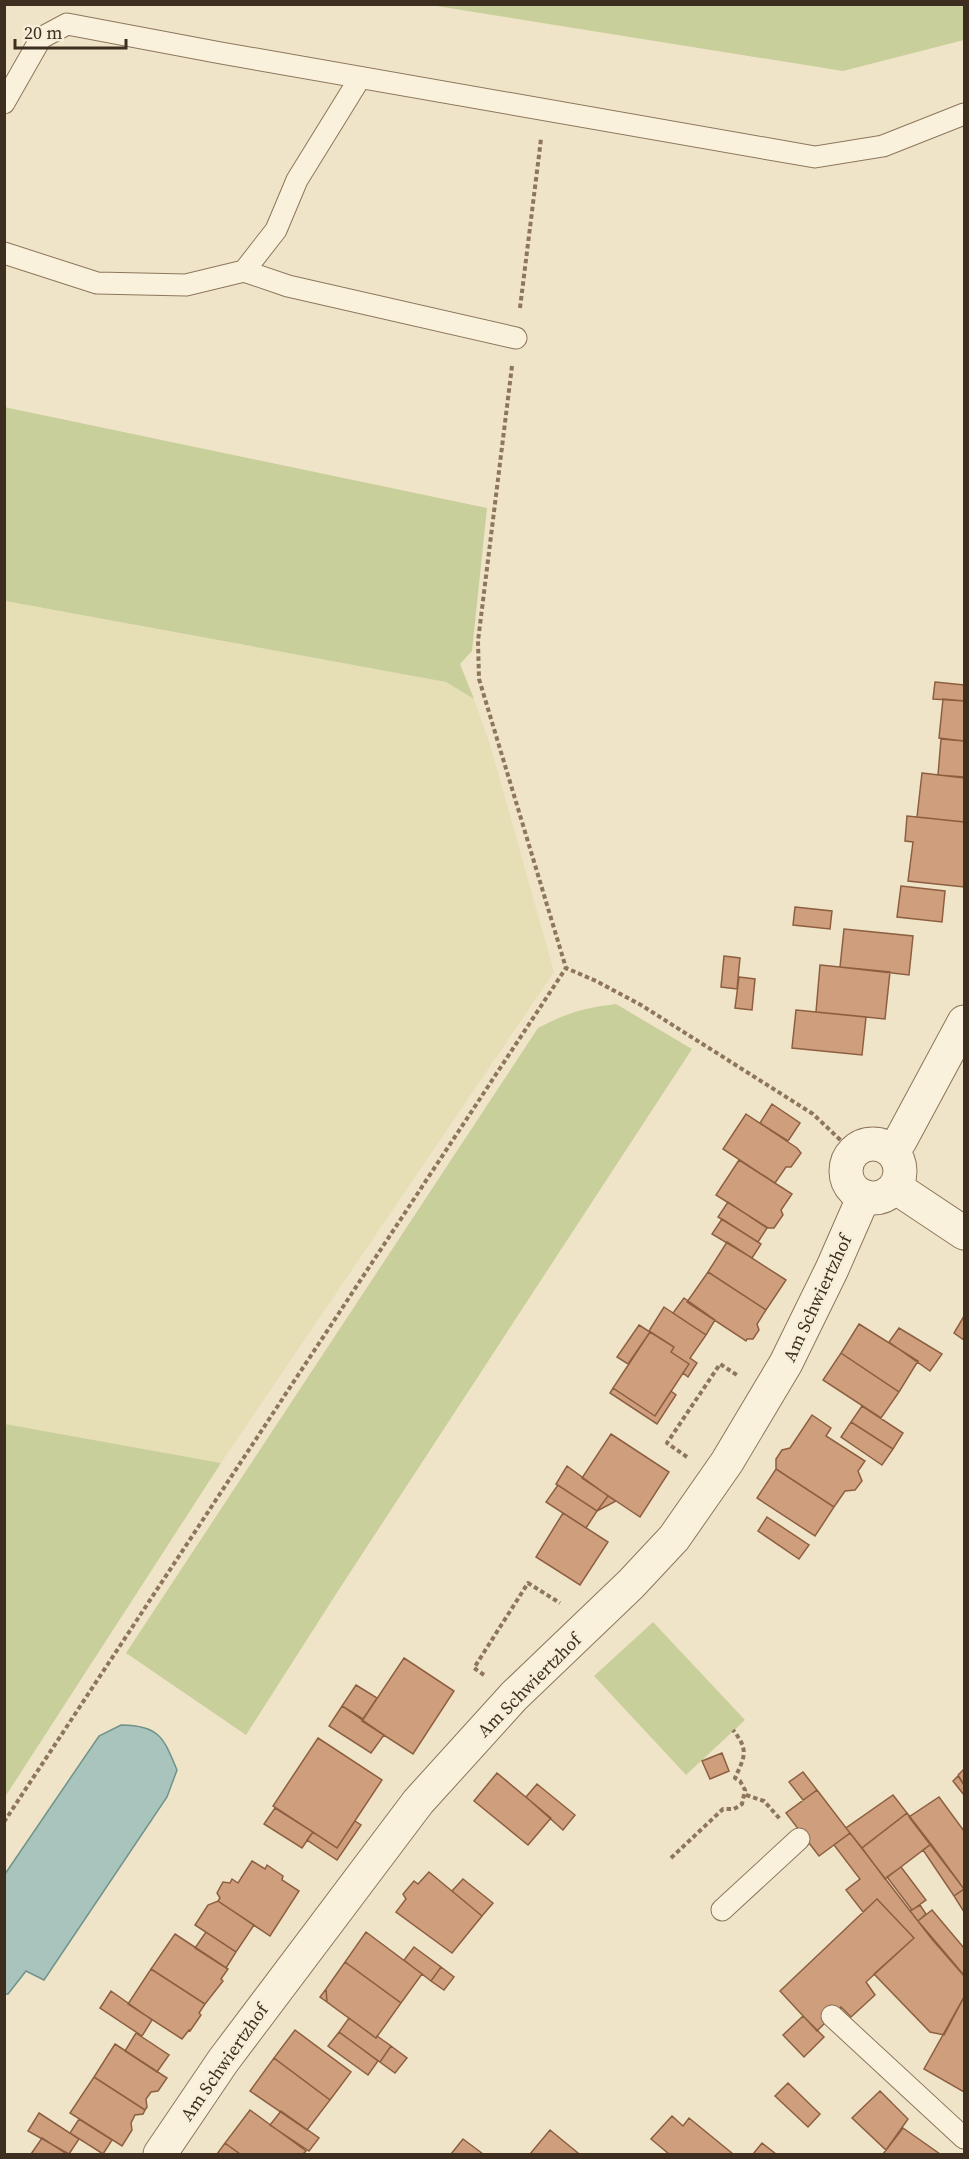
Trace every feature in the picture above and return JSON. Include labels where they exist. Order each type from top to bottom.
[{"type":"street","points":[[891,1150],[900,1141],[964,1022]]},
{"type":"street","points":[[872,1143],[883,1145],[891,1150],[899,1161],[901,1175],[895,1187],[881,1197],[872,1198],[855,1191],[848,1182],[846,1171],[853,1152],[872,1143]]},
{"type":"street","points":[[895,1187],[964,1233]]},
{"type":"street","name":"Am Schwiertzhof","points":[[160,2154],[223,2061],[418,1802],[514,1696],[639,1577],[674,1538],[717,1477],[786,1363],[832,1269],[864,1196]]},
{"type":"lane","points":[[4,103],[41,38],[67,24],[545,111],[815,157],[882,146],[964,114]]},
{"type":"lane","points":[[244,271],[276,230],[297,180],[360,78]]},
{"type":"lane","points":[[4,253],[97,283],[186,285],[244,271],[288,286],[516,338]]},
{"type":"lane","points":[[722,1910],[799,1839]]},
{"type":"lane","points":[[832,2016],[964,2138]]},
{"type":"path","points":[[545,111],[478,641],[479,679],[566,968],[641,1005],[813,1114],[853,1152]]},
{"type":"path","points":[[4,1822],[566,968]]},
{"type":"path","points":[[717,1477],[667,1443],[720,1364],[767,1396]]},
{"type":"path","points":[[514,1696],[474,1668],[528,1583],[591,1622]]},
{"type":"path","points":[[671,1858],[723,1809],[734,1809],[742,1804],[745,1795],[743,1785],[735,1778],[745,1753],[742,1742],[733,1730]]},
{"type":"path","points":[[745,1795],[764,1801],[778,1816]]},
{"type":"shaded area","points":[[4,601],[446,682],[474,699],[490,744],[554,972],[221,1463],[5,1424]]},
{"type":"green space","points":[[430,5],[964,5],[964,40],[843,71]]},
{"type":"green space","points":[[4,407],[487,508],[472,651],[460,664],[474,699],[446,682],[5,601]]},
{"type":"green space","points":[[616,1004],[692,1049],[246,1735],[126,1653],[538,1028],[576,1012]]},
{"type":"green space","points":[[4,1424],[221,1463],[5,1797]]},
{"type":"green space","points":[[653,1622],[745,1720],[686,1775],[594,1676]]},
{"type":"water","points":[[121,1725],[152,1731],[163,1741],[177,1770],[167,1797],[44,1980],[26,1971],[8,1994],[5,1994],[5,1874],[99,1736]]},
{"type":"building","points":[[935,682],[964,685],[964,701],[933,699]]},
{"type":"building","points":[[943,699],[964,701],[964,741],[939,738]]},
{"type":"building","points":[[941,739],[964,741],[964,777],[938,775]]},
{"type":"building","points":[[922,773],[964,778],[964,822],[917,817]]},
{"type":"building","points":[[907,816],[964,822],[964,887],[908,881],[913,842],[905,841]]},
{"type":"building","points":[[901,886],[945,891],[942,922],[897,917]]},
{"type":"building","points":[[795,907],[832,911],[830,929],[793,925]]},
{"type":"building","points":[[844,929],[913,936],[909,975],[840,967]]},
{"type":"building","points":[[724,956],[740,958],[737,989],[721,987]]},
{"type":"building","points":[[820,965],[890,972],[885,1019],[816,1012]]},
{"type":"building","points":[[739,977],[755,979],[752,1010],[735,1008]]},
{"type":"building","points":[[796,1010],[866,1017],[862,1055],[792,1048]]},
{"type":"building","points":[[772,1104],[800,1123],[788,1141],[760,1123]]},
{"type":"building","points":[[746,1114],[801,1153],[791,1167],[786,1167],[775,1183],[723,1149]]},
{"type":"building","points":[[739,1160],[792,1194],[781,1210],[783,1215],[774,1228],[768,1228],[716,1195]]},
{"type":"building","points":[[728,1202],[767,1228],[758,1242],[718,1217]]},
{"type":"building","points":[[722,1219],[761,1244],[752,1258],[712,1234]]},
{"type":"building","points":[[727,1242],[786,1280],[766,1310],[708,1272]]},
{"type":"building","points":[[708,1272],[766,1310],[757,1324],[759,1330],[753,1339],[746,1341],[687,1302]]},
{"type":"building","points":[[684,1298],[715,1320],[706,1335],[673,1313]]},
{"type":"building","points":[[664,1307],[706,1335],[690,1358],[697,1363],[688,1377],[683,1373],[689,1364],[671,1352],[674,1347],[649,1331]]},
{"type":"building","points":[[964,1316],[964,1340],[954,1333]]},
{"type":"building","points":[[859,1324],[918,1361],[899,1392],[841,1353]]},
{"type":"building","points":[[639,1325],[650,1332],[628,1364],[617,1357]]},
{"type":"building","points":[[899,1328],[942,1354],[930,1371],[889,1342]]},
{"type":"building","points":[[650,1332],[674,1347],[671,1352],[689,1364],[655,1416],[613,1388]]},
{"type":"building","points":[[841,1353],[899,1392],[881,1418],[823,1380]]},
{"type":"building","points":[[613,1388],[655,1416],[671,1391],[676,1395],[657,1424],[610,1393]]},
{"type":"building","points":[[862,1406],[903,1433],[893,1449],[851,1422]]},
{"type":"building","points":[[812,1415],[831,1428],[826,1436],[865,1461],[858,1471],[862,1481],[855,1490],[845,1491],[834,1507],[776,1469],[776,1459],[782,1450],[790,1448]]},
{"type":"building","points":[[851,1422],[893,1449],[882,1465],[841,1437]]},
{"type":"building","points":[[611,1434],[669,1472],[640,1517],[582,1478]]},
{"type":"building","points":[[567,1466],[608,1496],[597,1511],[556,1484]]},
{"type":"building","points":[[776,1469],[834,1507],[815,1536],[757,1498]]},
{"type":"building","points":[[558,1485],[597,1511],[586,1528],[546,1502]]},
{"type":"building","points":[[608,1496],[616,1501],[597,1511]]},
{"type":"building","points":[[563,1513],[608,1542],[580,1585],[536,1557]]},
{"type":"building","points":[[767,1517],[809,1545],[799,1559],[758,1531]]},
{"type":"building","points":[[404,1658],[454,1691],[413,1754],[362,1721]]},
{"type":"building","points":[[356,1685],[377,1698],[363,1719],[342,1706]]},
{"type":"building","points":[[342,1706],[384,1735],[371,1753],[329,1726]]},
{"type":"building","points":[[318,1738],[382,1780],[337,1848],[273,1806]]},
{"type":"building","points":[[722,1753],[729,1771],[710,1779],[702,1761]]},
{"type":"building","points":[[964,1769],[964,1785],[958,1775]]},
{"type":"building","points":[[803,1772],[817,1790],[803,1800],[789,1782]]},
{"type":"building","points":[[497,1773],[551,1818],[528,1845],[474,1801]]},
{"type":"building","points":[[958,1776],[964,1785],[964,1795],[953,1781]]},
{"type":"building","points":[[537,1784],[575,1815],[563,1830],[526,1797]]},
{"type":"building","points":[[817,1790],[850,1833],[819,1856],[786,1813]]},
{"type":"building","points":[[893,1795],[907,1813],[862,1848],[846,1828]]},
{"type":"building","points":[[939,1797],[964,1831],[964,1889],[909,1817]]},
{"type":"building","points":[[275,1808],[313,1832],[302,1848],[264,1824]]},
{"type":"building","points":[[907,1813],[931,1844],[885,1879],[862,1848]]},
{"type":"building","points":[[355,1821],[361,1825],[337,1860],[307,1840],[313,1832],[337,1848]]},
{"type":"building","points":[[850,1833],[931,1938],[964,1976],[964,1997],[944,2035],[930,2032],[874,1974],[914,1938],[877,1899],[863,1912],[846,1890],[860,1879],[834,1845]]},
{"type":"building","points":[[931,1844],[964,1889],[954,1896],[923,1850]]},
{"type":"building","points":[[252,1861],[265,1869],[267,1865],[283,1876],[282,1880],[299,1891],[270,1936],[218,1901],[220,1898],[217,1893],[223,1882],[230,1883],[232,1879],[238,1883]]},
{"type":"building","points":[[901,1867],[926,1900],[912,1910],[887,1877]]},
{"type":"building","points":[[429,1872],[482,1916],[452,1953],[396,1912],[406,1899],[403,1894],[414,1881],[418,1884]]},
{"type":"building","points":[[463,1879],[493,1903],[482,1916],[452,1891]]},
{"type":"building","points":[[964,1889],[964,1912],[954,1896]]},
{"type":"building","points":[[877,1899],[914,1938],[866,1982],[875,1995],[851,2017],[841,2007],[817,2031],[780,1991]]},
{"type":"building","points":[[218,1901],[254,1925],[236,1952],[195,1925],[208,1905]]},
{"type":"building","points":[[920,1905],[926,1914],[918,1921],[910,1911]]},
{"type":"building","points":[[932,1910],[964,1948],[963,1974],[918,1921]]},
{"type":"building","points":[[206,1932],[236,1952],[226,1968],[195,1948]]},
{"type":"building","points":[[366,1932],[422,1974],[401,2003],[345,1962]]},
{"type":"building","points":[[175,1934],[228,1969],[221,1979],[223,1981],[205,2004],[151,1969]]},
{"type":"building","points":[[414,1947],[441,1967],[431,1981],[404,1960]]},
{"type":"building","points":[[345,1962],[401,2003],[376,2038],[327,2002],[326,1989]]},
{"type":"building","points":[[441,1967],[454,1977],[444,1990],[431,1981]]},
{"type":"building","points":[[151,1969],[205,2004],[199,2013],[201,2015],[182,2039],[128,2004]]},
{"type":"building","points":[[326,1989],[327,2002],[320,1997]]},
{"type":"building","points":[[111,1991],[152,2020],[142,2036],[100,2008]]},
{"type":"building","points":[[964,1997],[964,2092],[924,2069]]},
{"type":"building","points":[[803,2016],[824,2037],[804,2057],[783,2035]]},
{"type":"building","points":[[349,2018],[391,2046],[380,2062],[339,2032]]},
{"type":"building","points":[[295,2030],[351,2072],[330,2100],[274,2058]]},
{"type":"building","points":[[339,2032],[378,2061],[368,2075],[328,2046]]},
{"type":"building","points":[[136,2033],[169,2055],[157,2072],[125,2051]]},
{"type":"building","points":[[115,2044],[167,2078],[158,2091],[151,2092],[146,2099],[145,2110],[94,2077]]},
{"type":"building","points":[[391,2046],[407,2058],[395,2073],[380,2062]]},
{"type":"building","points":[[274,2058],[330,2100],[307,2130],[250,2091]]},
{"type":"building","points":[[94,2077],[145,2110],[143,2114],[135,2115],[131,2123],[132,2130],[122,2146],[70,2113]]},
{"type":"building","points":[[788,2083],[820,2114],[808,2127],[775,2096]]},
{"type":"building","points":[[880,2091],[908,2119],[886,2150],[852,2118]]},
{"type":"building","points":[[250,2110],[306,2151],[303,2154],[240,2154],[225,2143]]},
{"type":"building","points":[[281,2111],[319,2138],[309,2151],[270,2125]]},
{"type":"building","points":[[39,2113],[79,2139],[69,2154],[28,2131]]},
{"type":"building","points":[[672,2116],[683,2126],[689,2118],[733,2154],[669,2154],[651,2139]]},
{"type":"building","points":[[79,2119],[112,2140],[103,2154],[70,2133]]},
{"type":"building","points":[[903,2128],[940,2154],[883,2154]]},
{"type":"building","points":[[550,2130],[578,2153],[530,2154]]},
{"type":"building","points":[[42,2138],[67,2154],[31,2154]]},
{"type":"building","points":[[463,2139],[483,2154],[451,2154]]},
{"type":"building","points":[[225,2143],[240,2154],[217,2154]]},
{"type":"building","points":[[762,2143],[776,2154],[753,2154]]}]
